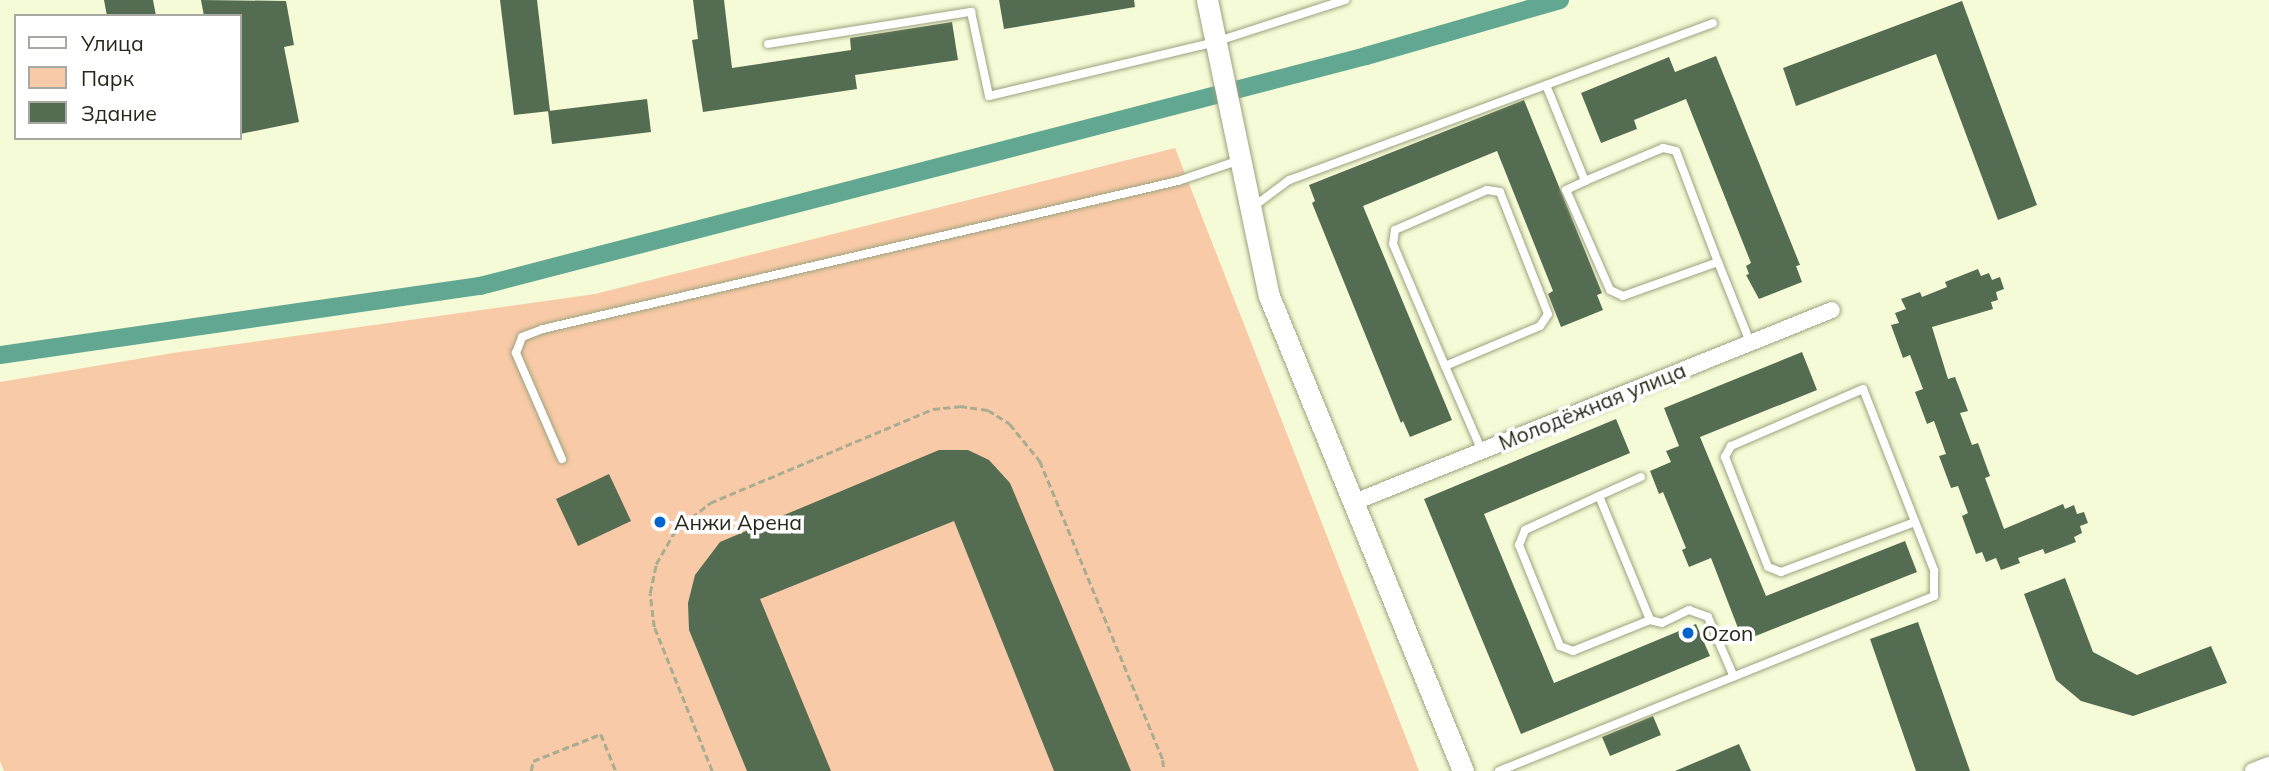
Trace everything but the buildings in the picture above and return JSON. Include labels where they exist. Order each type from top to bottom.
[{"type":"street","points":[[1207,0],[1269,296],[1463,771]]},
{"type":"street","name":"Молодёжная улица","points":[[1352,503],[1832,310]]},
{"type":"street","points":[[2253,771],[2269,765]]},
{"type":"lane","points":[[768,44],[971,12],[989,96],[1217,53],[1345,0]]},
{"type":"lane","points":[[1251,208],[1289,180],[1713,23]]},
{"type":"lane","points":[[1546,85],[1585,181]]},
{"type":"lane","points":[[1718,262],[1623,296],[1610,290],[1566,190],[1663,148],[1676,151],[1750,342]]},
{"type":"lane","points":[[562,458],[516,353],[523,337],[556,326],[1178,181],[1240,160]]},
{"type":"lane","points":[[1445,366],[1540,326],[1548,314],[1500,192],[1487,190],[1395,230],[1393,244],[1445,366],[1482,451]]},
{"type":"lane","points":[[1499,771],[1934,596],[1934,570],[1863,389],[1731,446],[1725,457],[1768,567],[1781,572],[1915,522]]},
{"type":"lane","points":[[1641,477],[1525,530],[1519,545],[1560,646],[1573,651],[1650,620],[1662,624],[1689,610],[1708,617],[1734,677]]},
{"type":"lane","points":[[1599,496],[1650,620]]},
{"type":"path","points":[[712,771],[654,627],[650,593],[656,564],[675,531],[710,503],[933,410],[960,406],[988,410],[1010,424],[1040,461],[1163,760],[1164,771]]},
{"type":"path","points":[[531,771],[533,761],[601,734],[617,771]]},
{"type":"green space","name":"Анжи Арена","points":[[1175,148],[1419,771],[4,771],[0,761],[0,382],[173,353],[595,294]]},
{"type":"waterway","points":[[0,355],[480,286],[1366,56],[1560,0]]},
{"type":"place","name":"Анжи Арена","points":[[660,522]]},
{"type":"place","name":"Ozon","points":[[1688,633]]}]
